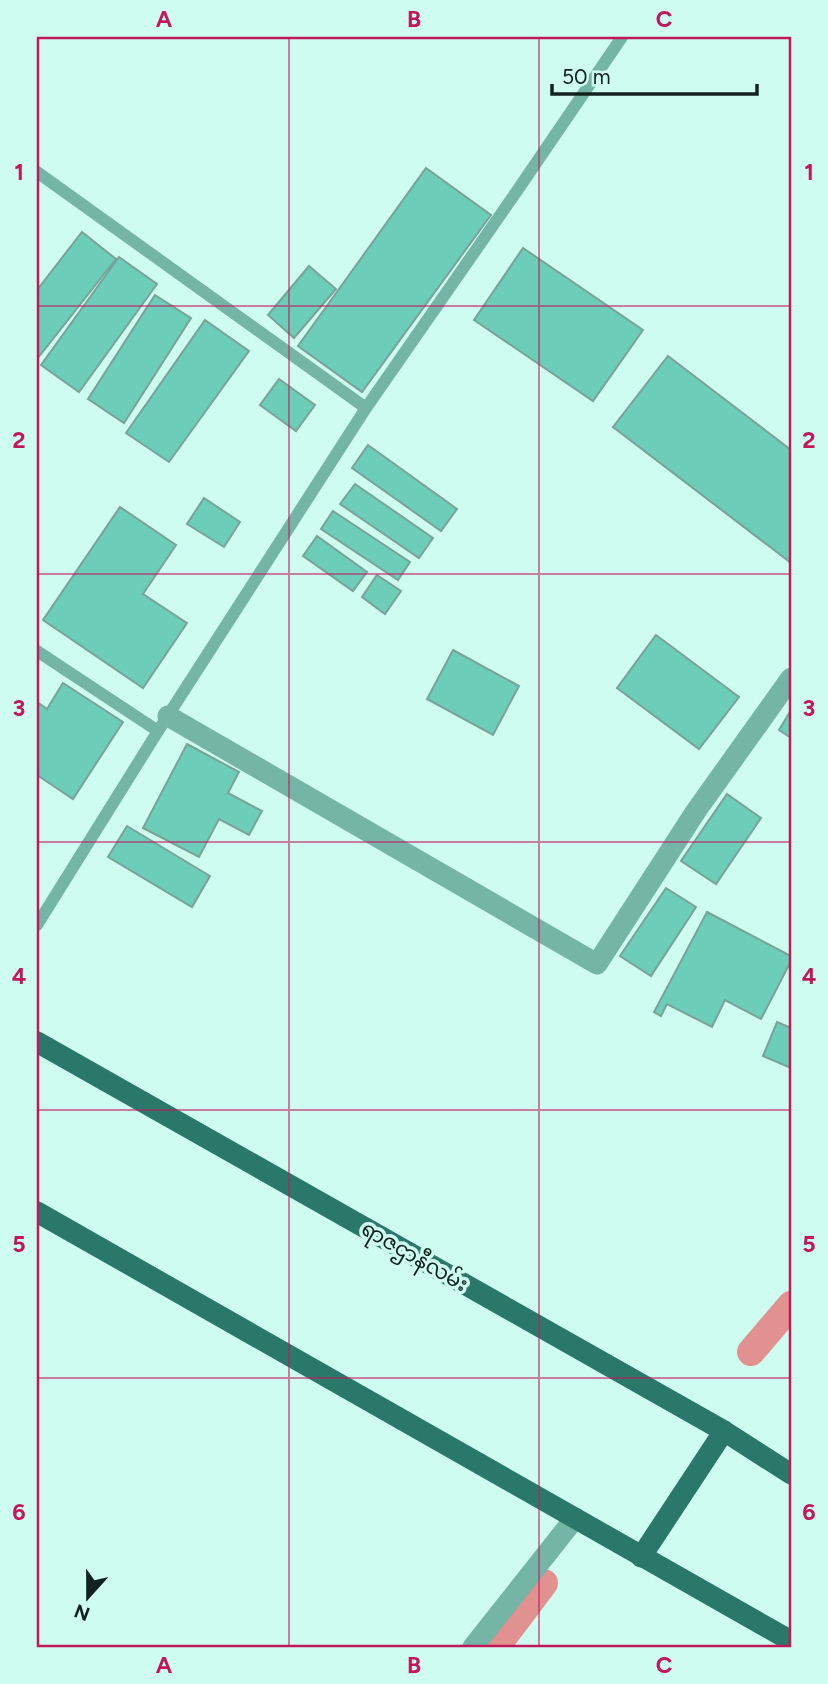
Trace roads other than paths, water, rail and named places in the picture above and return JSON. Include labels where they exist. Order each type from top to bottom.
[{"type":"main road","name":"ရာဇဌာနီလမ်း","points":[[37,1042],[724,1430],[791,1474]]},
{"type":"main road","points":[[37,1212],[791,1642]]},
{"type":"main road","points":[[641,1557],[724,1430]]},
{"type":"street","points":[[163,723],[597,964],[696,811],[791,678]]},
{"type":"street","points":[[473,1647],[575,1518]]},
{"type":"lane","points":[[37,925],[163,723],[366,408],[622,37]]},
{"type":"lane","points":[[37,172],[366,408]]},
{"type":"lane","points":[[37,651],[163,723]]},
{"type":"waterway","points":[[751,1352],[791,1305]]},
{"type":"waterway","points":[[496,1647],[544,1583]]}]
